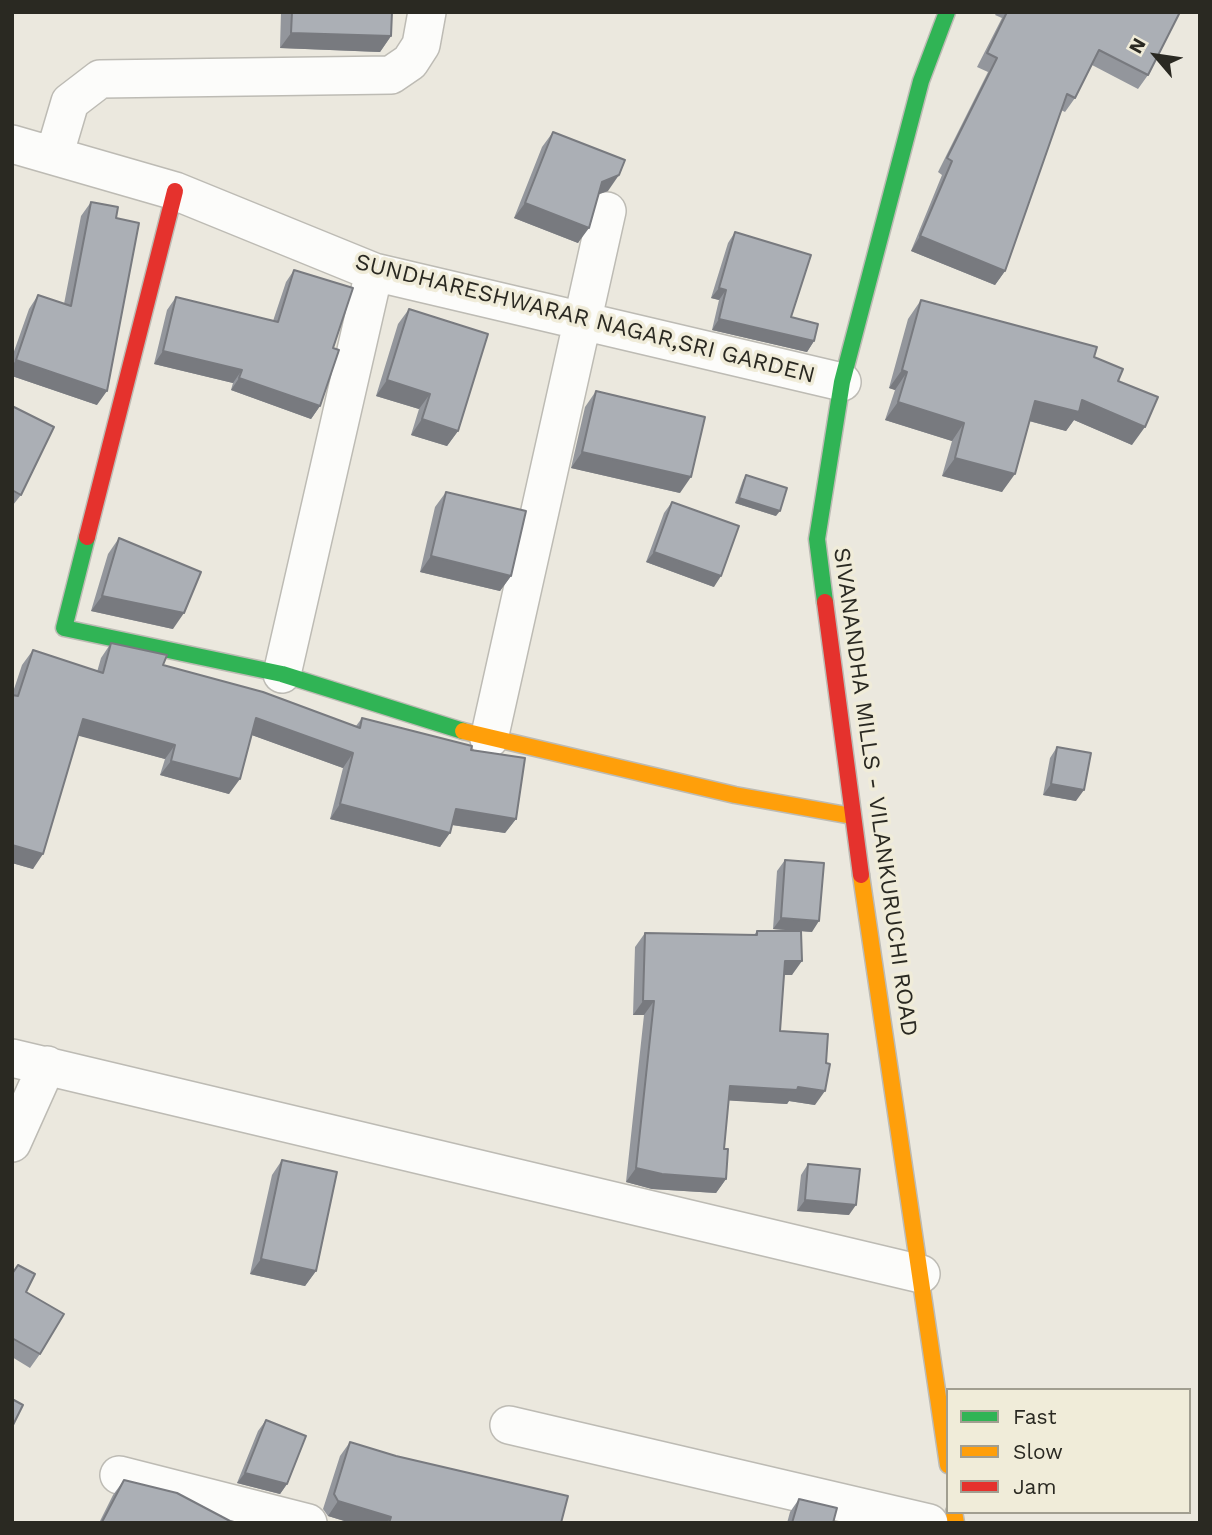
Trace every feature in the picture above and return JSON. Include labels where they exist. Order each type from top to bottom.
[{"type":"main road","name":"SIVANANDHA MILLS - VILANKURUCHI ROAD","points":[[946,1451],[852,816],[817,539],[842,382],[921,81],[947,12]]},
{"type":"main road","points":[[175,191],[64,628],[282,674],[489,739],[735,795],[852,816]]},
{"type":"street","points":[[54,156],[70,102],[100,79],[391,75],[410,62],[421,46],[427,12]]},
{"type":"street","name":"SUNDHARESHWARAR NAGAR,SRI GARDEN","points":[[12,144],[175,191],[374,272],[842,382]]},
{"type":"street","points":[[489,739],[607,211]]},
{"type":"street","points":[[282,674],[374,272]]},
{"type":"street","points":[[12,1143],[30,1061],[921,1274]]},
{"type":"street","points":[[509,1425],[929,1523]]},
{"type":"street","points":[[119,1475],[308,1523]]},
{"type":"building","points":[[292,12],[392,12],[391,36],[291,33]]},
{"type":"building","points":[[1007,12],[1180,12],[1148,75],[1099,50],[1075,98],[1067,94],[1005,271],[920,236],[952,161],[947,158],[997,58],[987,53]]},
{"type":"building","points":[[553,132],[625,160],[619,175],[602,182],[589,228],[525,203]]},
{"type":"building","points":[[91,202],[118,207],[116,218],[139,223],[107,391],[16,360],[38,295],[71,306]]},
{"type":"building","points":[[735,232],[811,255],[791,317],[818,324],[814,341],[719,319],[726,290],[719,288]]},
{"type":"building","points":[[294,270],[353,288],[333,348],[339,350],[320,406],[239,378],[242,370],[163,351],[176,297],[278,322]]},
{"type":"building","points":[[921,300],[1097,347],[1094,357],[1123,369],[1118,381],[1158,397],[1145,427],[1082,400],[1079,412],[1035,401],[1015,474],[955,458],[964,423],[898,402],[907,372],[902,370]]},
{"type":"building","points":[[409,309],[488,334],[458,431],[422,419],[430,394],[387,380]]},
{"type":"building","points":[[596,391],[705,417],[691,477],[582,452]]},
{"type":"building","points":[[12,406],[54,427],[21,495],[12,490]]},
{"type":"building","points":[[746,475],[787,488],[780,511],[739,498]]},
{"type":"building","points":[[446,492],[526,511],[511,576],[431,556]]},
{"type":"building","points":[[672,502],[739,526],[721,576],[654,552]]},
{"type":"building","points":[[119,538],[201,572],[184,613],[102,596]]},
{"type":"building","points":[[111,643],[167,655],[163,665],[263,692],[360,728],[362,718],[472,746],[471,750],[525,758],[516,819],[456,809],[450,833],[340,804],[353,753],[256,718],[240,779],[171,761],[175,745],[83,719],[43,854],[12,845],[12,695],[18,696],[33,650],[103,673]]},
{"type":"building","points":[[1057,747],[1091,753],[1084,790],[1051,784]]},
{"type":"building","points":[[785,860],[824,863],[819,921],[781,918]]},
{"type":"building","points":[[757,931],[801,931],[802,961],[785,961],[780,1031],[828,1034],[826,1063],[830,1064],[825,1091],[798,1087],[797,1090],[730,1086],[724,1149],[728,1149],[726,1179],[662,1174],[636,1168],[654,1001],[643,1001],[645,933],[757,935]]},
{"type":"building","points":[[282,1160],[337,1172],[316,1271],[261,1259]]},
{"type":"building","points":[[808,1164],[860,1169],[856,1205],[805,1200]]},
{"type":"building","points":[[18,1265],[35,1274],[26,1292],[64,1314],[40,1354],[12,1338],[12,1274]]},
{"type":"building","points":[[12,1399],[23,1405],[12,1427]]},
{"type":"building","points":[[266,1420],[306,1436],[287,1484],[245,1473]]},
{"type":"building","points":[[350,1442],[396,1456],[568,1496],[561,1523],[389,1523],[391,1517],[338,1501],[334,1494]]},
{"type":"building","points":[[124,1480],[177,1493],[238,1523],[103,1523]]},
{"type":"building","points":[[799,1499],[837,1508],[833,1523],[792,1523]]},
{"type":"traffic: fast","points":[[825,602],[817,539],[842,382],[921,81],[947,12]]},
{"type":"traffic: fast","points":[[87,537],[64,628],[282,674],[463,731]]},
{"type":"traffic: slow","points":[[463,731],[735,795],[852,816]]},
{"type":"traffic: slow","points":[[861,875],[946,1451]]},
{"type":"traffic: slow","points":[[954,1514],[956,1523]]},
{"type":"traffic: jam","points":[[87,537],[175,191]]},
{"type":"traffic: jam","points":[[825,602],[861,875]]}]
